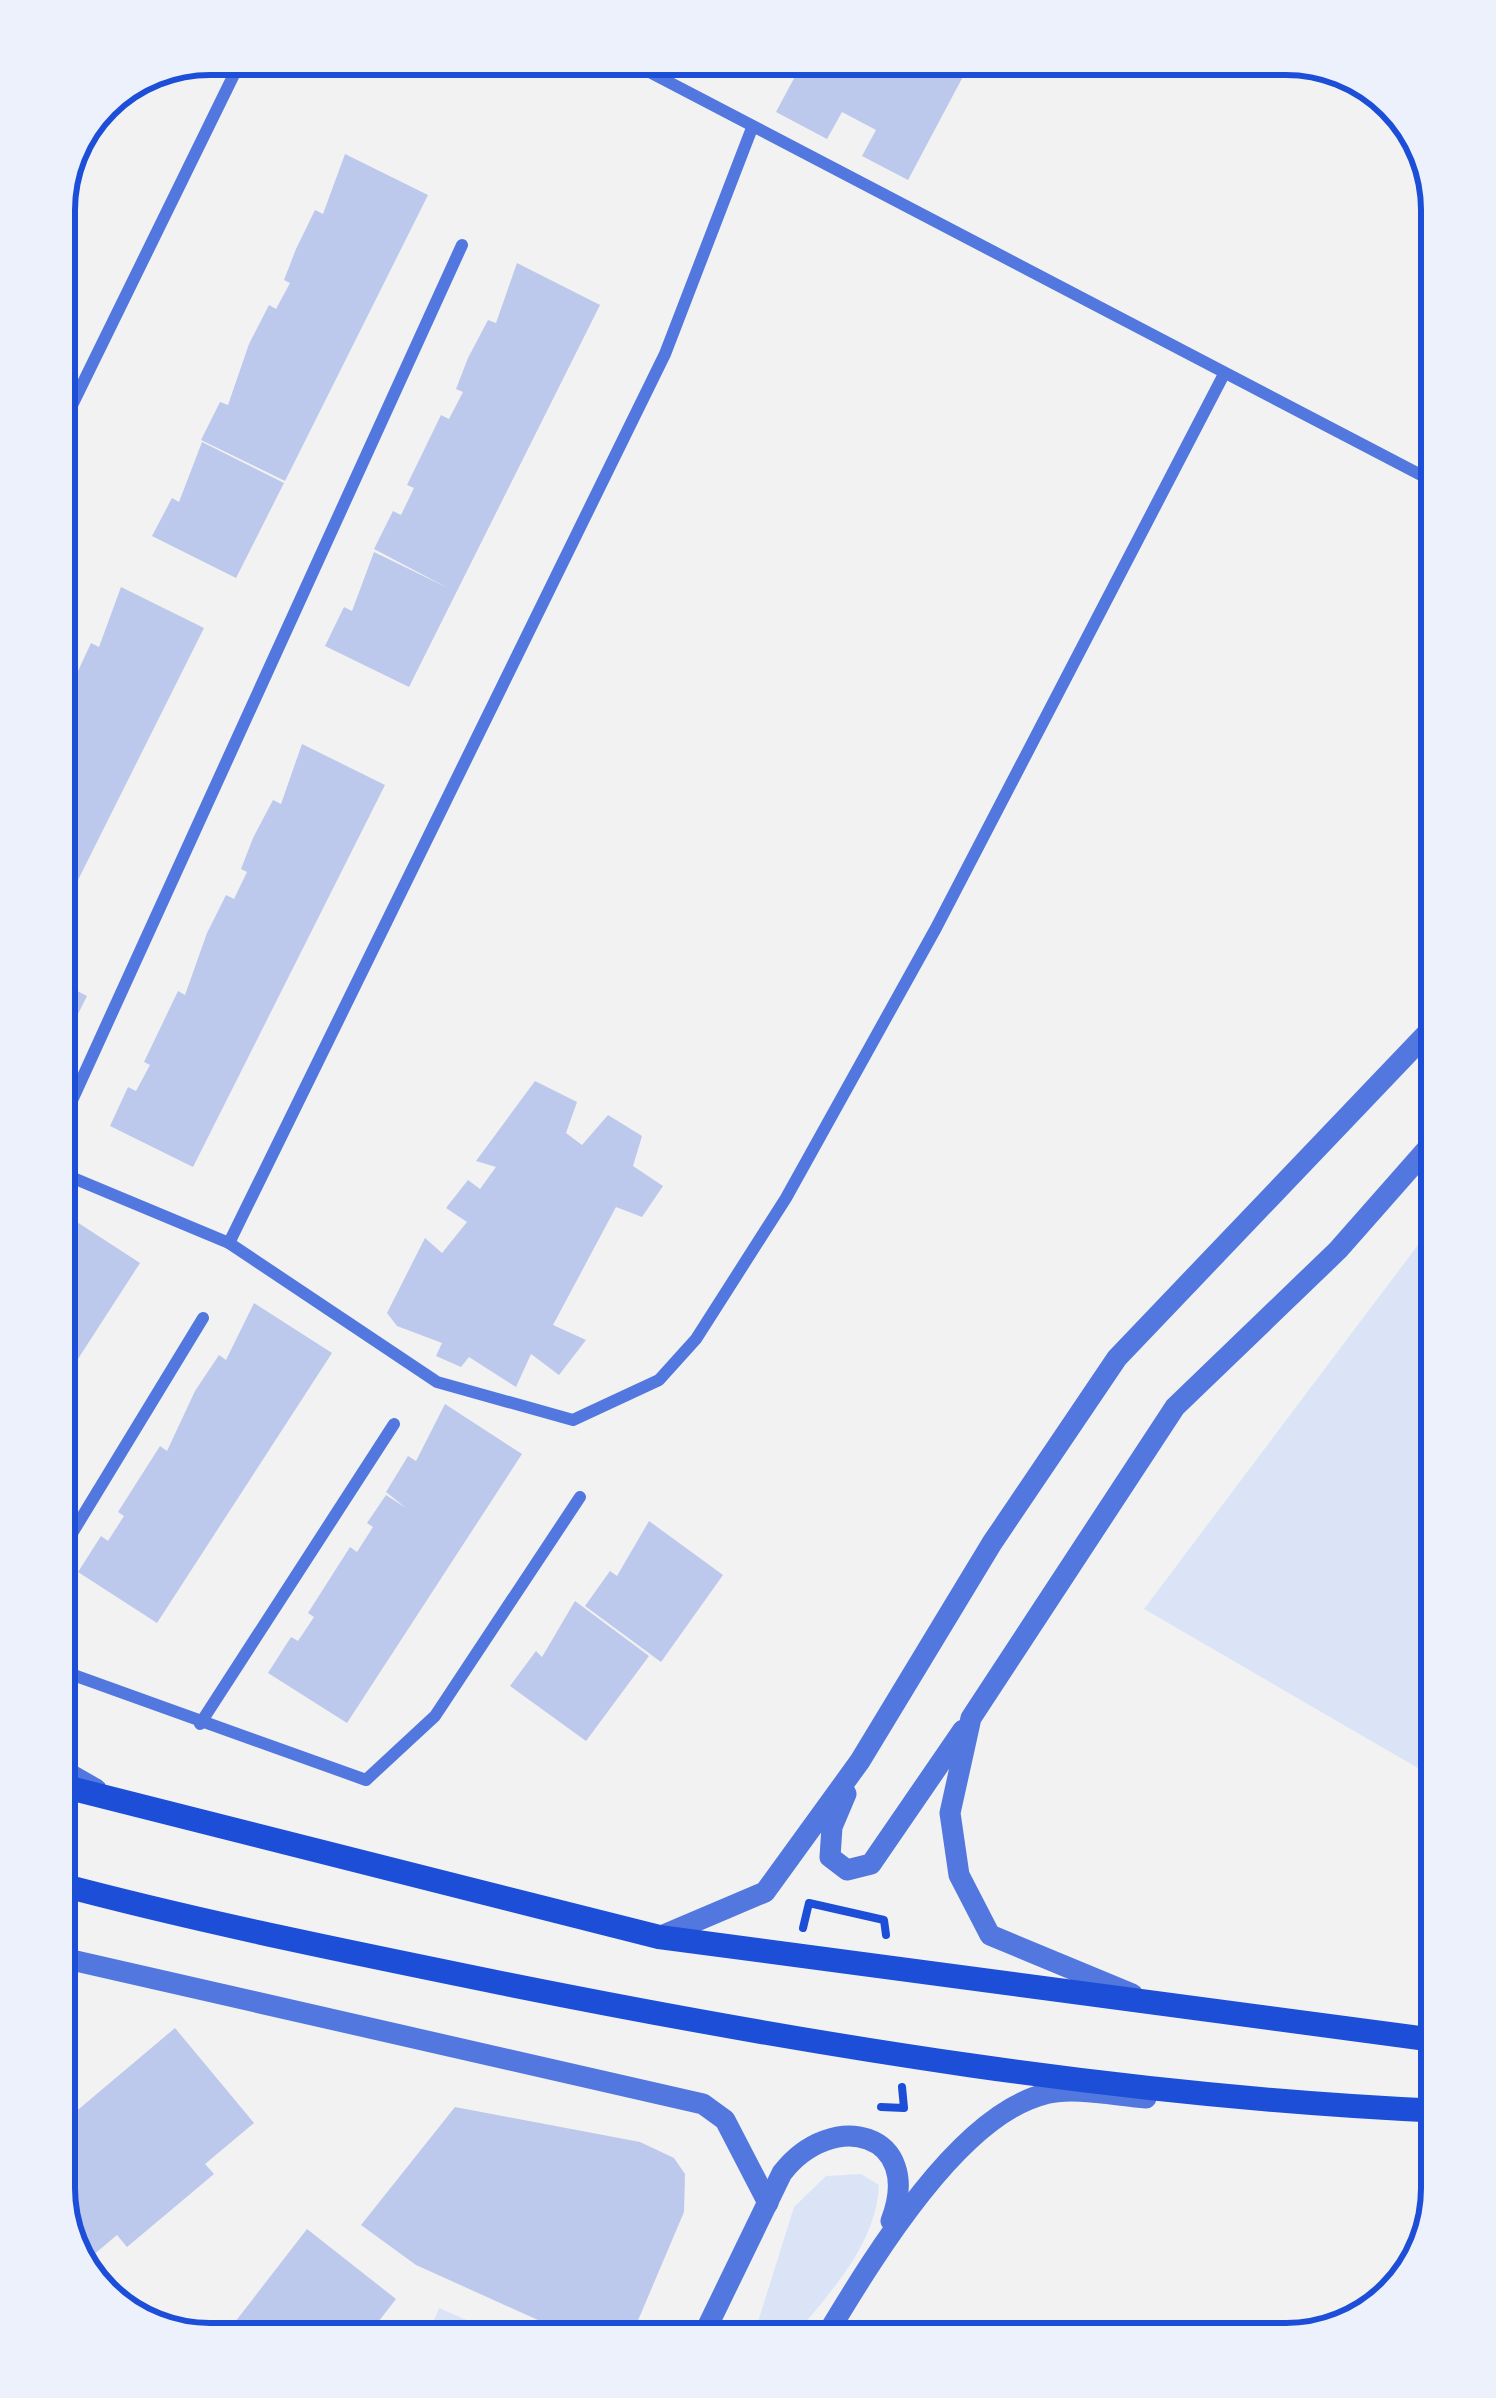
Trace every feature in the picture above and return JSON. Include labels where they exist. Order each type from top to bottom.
[{"type":"main road","points":[[75,1788],[659,1937],[1421,2038]]},
{"type":"main road","points":[[75,1889],[181,1917],[786,2041],[1286,2104],[1421,2110]]},
{"type":"street","points":[[75,399],[234,75]]},
{"type":"street","points":[[654,75],[1421,475]]},
{"type":"street","points":[[229,1243],[665,354],[752,128]]},
{"type":"street","points":[[75,1094],[462,245]]},
{"type":"street","points":[[75,1179],[229,1243],[437,1382],[573,1420],[659,1380],[696,1339],[786,1198],[935,928],[1223,376]]},
{"type":"street","points":[[659,1937],[765,1892],[860,1761],[992,1543],[1117,1358],[1329,1141],[1421,1034]]},
{"type":"street","points":[[860,1761],[832,1827],[830,1857],[847,1870],[871,1864],[1174,1407],[1338,1250],[1421,1156]]},
{"type":"street","points":[[75,1528],[203,1318]]},
{"type":"street","points":[[200,1724],[394,1424]]},
{"type":"street","points":[[75,1676],[366,1780],[435,1716],[580,1497]]},
{"type":"street","points":[[971,1718],[950,1813],[958,1875],[990,1935],[1165,2008]]},
{"type":"street","points":[[75,1777],[107,1795]]},
{"type":"street","points":[[75,1961],[703,2104],[725,2120],[768,2204]]},
{"type":"street","points":[[834,2323],[886,2235],[950,2160],[1005,2115],[1046,2093],[1286,2104]]},
{"type":"street","points":[[709,2323],[801,2149],[854,2134],[885,2148],[897,2166],[900,2197],[886,2235]]},
{"type":"path","points":[[809,1903],[884,1920],[886,1943]]},
{"type":"path","points":[[902,2085],[904,2108]]},
{"type":"shaded area","points":[[1421,1241],[1421,1770],[1144,1609]]},
{"type":"shaded area","points":[[861,2174],[879,2185],[869,2230],[847,2270],[805,2323],[758,2323],[794,2207],[826,2176]]},
{"type":"shaded area","points":[[439,2308],[474,2323],[433,2323]]},
{"type":"building","points":[[796,75],[964,75],[908,180],[862,156],[876,130],[842,112],[827,139],[776,112]]},
{"type":"building","points":[[345,154],[428,195],[285,481],[201,440],[220,402],[228,405],[249,344],[269,305],[276,309],[290,283],[284,280],[296,249],[315,210],[323,214]]},
{"type":"building","points":[[517,263],[600,305],[409,687],[325,646],[344,607],[352,611],[374,552],[448,588],[374,549],[393,511],[401,515],[414,488],[407,485],[441,415],[449,419],[463,392],[456,389],[468,358],[488,320],[496,323]]},
{"type":"building","points":[[202,442],[284,483],[236,578],[152,536],[172,498],[179,502]]},
{"type":"building","points":[[121,587],[204,628],[75,886],[75,678],[91,643],[99,647]]},
{"type":"building","points":[[302,744],[385,785],[193,1167],[110,1126],[128,1087],[136,1091],[150,1065],[144,1062],[178,991],[185,995],[226,895],[234,899],[247,872],[241,869],[253,838],[273,800],[281,804]]},
{"type":"building","points":[[75,990],[87,996],[75,1020]]},
{"type":"building","points":[[535,1081],[577,1102],[566,1133],[582,1145],[608,1115],[642,1136],[633,1166],[663,1186],[642,1217],[616,1207],[553,1325],[586,1340],[559,1375],[531,1354],[516,1387],[469,1357],[461,1367],[436,1356],[442,1343],[397,1326],[387,1313],[425,1238],[442,1253],[467,1222],[446,1208],[468,1180],[480,1189],[496,1167],[476,1161]]},
{"type":"building","points":[[75,1221],[140,1263],[75,1364]]},
{"type":"building","points":[[254,1303],[332,1353],[157,1623],[78,1572],[101,1536],[108,1541],[124,1516],[118,1512],[160,1446],[167,1451],[195,1391],[219,1355],[226,1360]]},
{"type":"building","points":[[445,1404],[522,1454],[347,1723],[268,1673],[291,1637],[298,1641],[314,1617],[308,1613],[350,1547],[357,1552],[373,1527],[367,1523],[386,1495],[406,1508],[386,1492],[408,1456],[416,1461]]},
{"type":"building","points":[[649,1521],[723,1575],[661,1662],[585,1606],[610,1571],[617,1576]]},
{"type":"building","points":[[575,1601],[649,1656],[586,1741],[510,1686],[536,1651],[542,1657]]},
{"type":"building","points":[[175,2028],[254,2123],[205,2164],[214,2174],[127,2247],[117,2235],[93,2255],[78,2215],[75,2112]]},
{"type":"building","points":[[455,2107],[640,2142],[674,2158],[685,2174],[684,2212],[637,2323],[544,2323],[416,2265],[361,2225]]},
{"type":"building","points":[[307,2229],[396,2299],[377,2323],[234,2323]]}]
